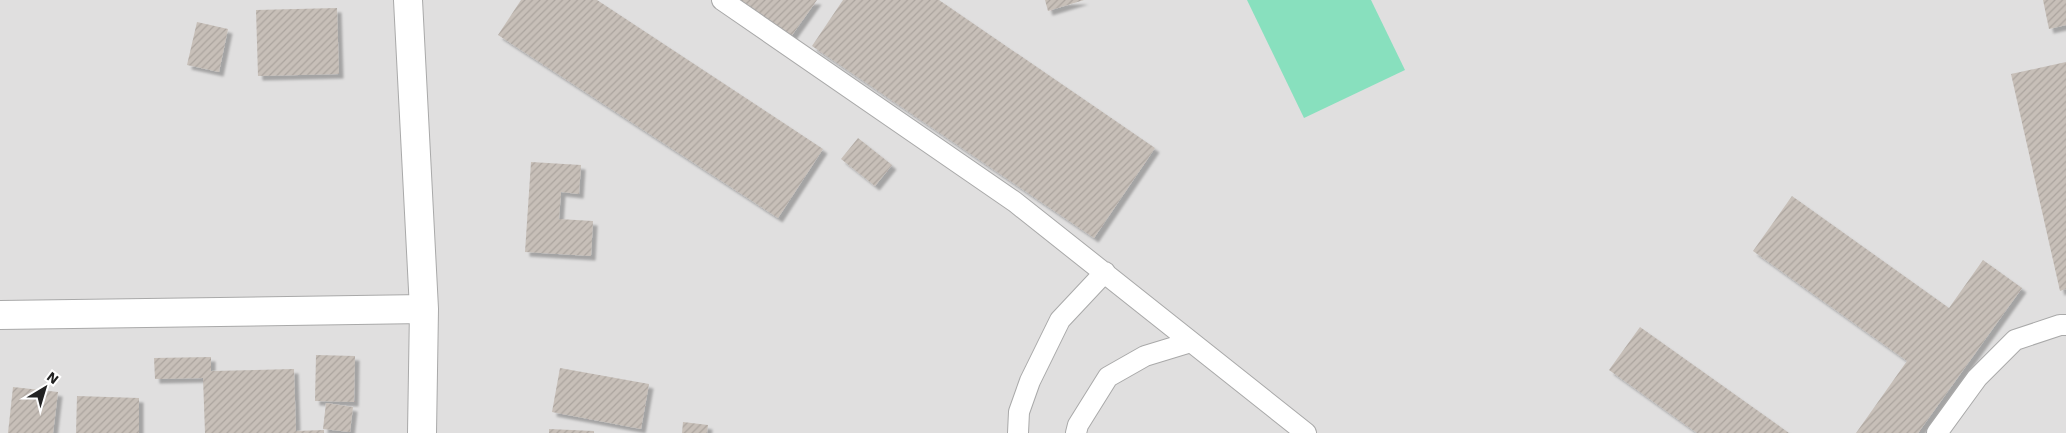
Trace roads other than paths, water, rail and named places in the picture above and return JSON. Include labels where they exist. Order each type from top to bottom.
[{"type":"street","points":[[408,0],[424,309],[422,433]]},
{"type":"street","points":[[0,315],[424,309]]},
{"type":"lane","points":[[722,0],[1015,202],[1306,433]]},
{"type":"lane","points":[[1018,433],[1019,412],[1028,388],[1060,320],[1104,272]]},
{"type":"lane","points":[[1937,433],[1977,378],[2015,340],[2060,325],[2066,325]]},
{"type":"lane","points":[[1076,433],[1078,425],[1108,377],[1145,356],[1192,342]]}]
